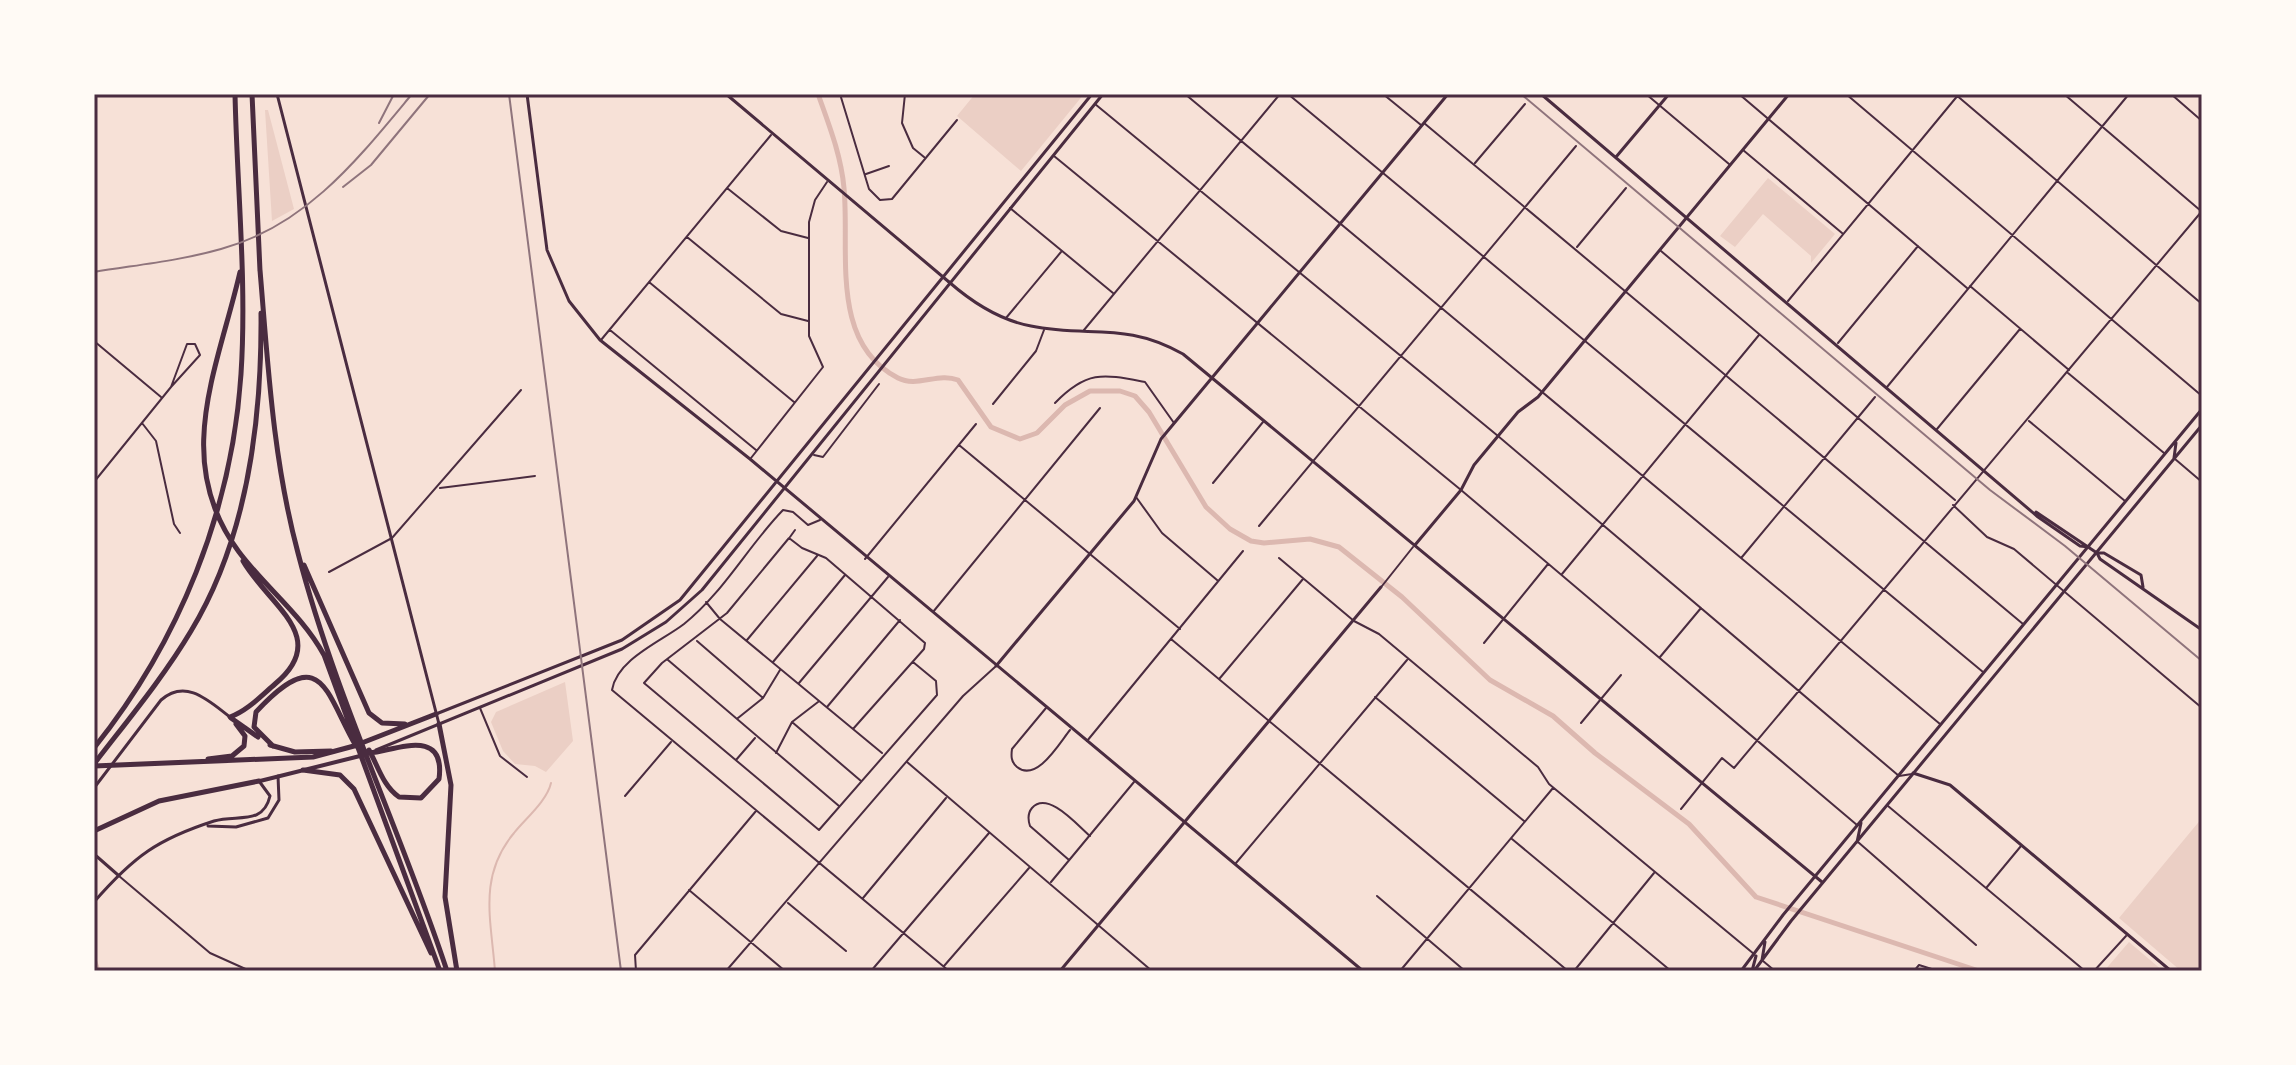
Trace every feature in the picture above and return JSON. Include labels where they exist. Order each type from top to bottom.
[{"type":"highway","points":[[94,748],[120,716],[170,632],[211,531],[227,472],[240,392],[235,94]]},
{"type":"highway","points":[[94,765],[191,631],[225,553],[247,479],[261,377],[260,270],[252,94]]},
{"type":"highway","points":[[260,270],[277,449],[297,552],[364,760],[390,789],[403,798],[425,796],[439,779],[435,756],[423,745],[404,744],[370,753]]},
{"type":"highway","points":[[230,717],[288,673],[300,649],[295,630],[228,537],[210,493],[203,451],[204,407],[240,272]]},
{"type":"highway","points":[[236,550],[314,639],[372,766],[447,971]]},
{"type":"highway","points":[[297,552],[371,718],[382,723],[410,724]]},
{"type":"highway","points":[[273,746],[254,727],[256,712],[288,684],[305,677],[319,680],[330,690],[356,733]]},
{"type":"highway","points":[[94,765],[271,761],[337,751],[436,714]]},
{"type":"highway","points":[[230,717],[273,746],[295,752],[337,751]]},
{"type":"highway","points":[[183,763],[228,757],[242,750],[245,736],[230,717]]},
{"type":"highway","points":[[439,724],[451,785],[445,897],[457,971]]},
{"type":"highway","points":[[372,766],[440,971]]},
{"type":"highway","points":[[303,770],[340,775],[354,789],[440,971]]},
{"type":"highway","points":[[94,831],[159,801],[259,781]]},
{"type":"main road","points":[[277,94],[439,724]]},
{"type":"main road","points":[[527,94],[547,250],[569,301],[600,340],[750,459],[865,559],[1363,971]]},
{"type":"main road","points":[[726,94],[981,307],[1006,319],[1045,329],[1126,332],[1161,342],[1213,377],[1823,883]]},
{"type":"main road","points":[[436,714],[610,645],[648,625],[698,582],[941,276],[1092,94]]},
{"type":"main road","points":[[208,826],[213,821],[250,818],[265,810],[270,796],[259,781],[370,753],[615,652],[661,626],[698,593],[785,490],[879,369],[1103,94]]},
{"type":"main road","points":[[996,666],[1136,497],[1161,439],[1448,94]]},
{"type":"main road","points":[[1541,94],[2053,529],[2080,546],[2089,547],[2100,559],[2202,630]]},
{"type":"main road","points":[[1616,157],[1669,94]]},
{"type":"main road","points":[[1415,545],[1461,490],[1474,465],[1498,436],[1520,410],[1543,391],[1789,94]]},
{"type":"main road","points":[[1741,971],[1796,899],[2202,409]]},
{"type":"main road","points":[[1753,971],[1804,905],[2202,425]]},
{"type":"main road","points":[[2174,458],[2172,454],[2177,439]]},
{"type":"main road","points":[[2097,553],[2104,553],[2141,575],[2143,587]]},
{"type":"main road","points":[[1060,971],[1381,587]]},
{"type":"main road","points":[[94,788],[161,700],[171,693],[193,692],[230,717]]},
{"type":"main road","points":[[1913,773],[1950,785],[2171,971]]},
{"type":"main road","points":[[94,902],[118,875],[161,841],[208,826],[236,827],[268,818],[279,800],[278,776]]},
{"type":"main road","points":[[1857,842],[1863,820]]},
{"type":"main road","points":[[94,854],[118,875]]},
{"type":"main road","points":[[1762,960],[1760,955],[1766,939]]},
{"type":"main road","points":[[1753,971],[1755,954]]},
{"type":"street","points":[[840,94],[869,189],[880,200],[892,199],[957,120]]},
{"type":"street","points":[[905,94],[902,123],[913,148],[925,158]]},
{"type":"street","points":[[1185,94],[1941,725]]},
{"type":"street","points":[[1084,330],[1280,94]]},
{"type":"street","points":[[1288,94],[1984,673]]},
{"type":"street","points":[[1383,94],[1474,164],[1627,290],[2024,625]]},
{"type":"street","points":[[1646,94],[1730,165]]},
{"type":"street","points":[[1739,94],[2165,454]]},
{"type":"street","points":[[1846,94],[2202,396]]},
{"type":"street","points":[[1681,809],[1722,758],[1734,768],[1757,742],[1952,504],[2029,421],[2202,211],[2064,94]]},
{"type":"street","points":[[1887,387],[2129,94]]},
{"type":"street","points":[[2171,94],[2202,121]]},
{"type":"street","points":[[1787,302],[1957,95],[2202,304]]},
{"type":"street","points":[[1095,104],[1498,436],[1899,776],[1913,773]]},
{"type":"street","points":[[1474,164],[1525,104]]},
{"type":"street","points":[[600,340],[772,133]]},
{"type":"street","points":[[1259,526],[1576,146]]},
{"type":"street","points":[[1743,149],[1843,234]]},
{"type":"street","points":[[1053,155],[1461,490],[1857,826]]},
{"type":"street","points":[[864,174],[889,166]]},
{"type":"street","points":[[750,459],[823,367],[811,343],[809,238],[812,208],[829,181]]},
{"type":"street","points":[[727,188],[781,231],[809,238]]},
{"type":"street","points":[[1576,248],[1626,188]]},
{"type":"street","points":[[1009,208],[1114,294]]},
{"type":"street","points":[[687,236],[781,314],[809,321]]},
{"type":"street","points":[[1837,344],[1918,246]]},
{"type":"street","points":[[1660,250],[1956,500]]},
{"type":"street","points":[[1006,319],[1062,251]]},
{"type":"street","points":[[649,282],[795,403]]},
{"type":"street","points":[[993,404],[1036,351],[1045,329]]},
{"type":"street","points":[[1937,429],[2020,329]]},
{"type":"street","points":[[610,330],[756,451]]},
{"type":"street","points":[[1561,575],[1760,335]]},
{"type":"street","points":[[94,341],[162,398]]},
{"type":"street","points":[[94,482],[171,387],[198,359],[200,351],[195,344],[185,346],[171,387]]},
{"type":"street","points":[[1055,403],[1076,381],[1108,375],[1145,382],[1175,424]]},
{"type":"street","points":[[813,454],[823,457],[879,384]]},
{"type":"street","points":[[329,572],[392,538],[439,488],[521,390]]},
{"type":"street","points":[[1741,558],[1875,397]]},
{"type":"street","points":[[932,613],[1100,408]]},
{"type":"street","points":[[1213,483],[1265,420]]},
{"type":"street","points":[[2029,421],[2126,502]]},
{"type":"street","points":[[142,423],[156,441],[174,524],[180,533]]},
{"type":"street","points":[[865,559],[976,424]]},
{"type":"street","points":[[959,445],[1180,629]]},
{"type":"street","points":[[2174,458],[2202,482]]},
{"type":"street","points":[[439,488],[535,476]]},
{"type":"street","points":[[1136,497],[1162,533],[1218,581]]},
{"type":"street","points":[[1952,504],[1987,537],[2014,549],[2202,708]]},
{"type":"street","points":[[820,520],[808,525],[793,512],[783,510],[706,602],[681,627],[638,655],[612,690],[949,971]]},
{"type":"street","points":[[795,530],[720,619],[646,678],[645,687],[819,830],[937,695],[939,688],[913,662]]},
{"type":"street","points":[[789,538],[846,574],[925,643],[913,662],[853,729]]},
{"type":"street","points":[[1381,587],[1415,545]]},
{"type":"street","points":[[1087,741],[1243,551]]},
{"type":"street","points":[[747,640],[817,555]]},
{"type":"street","points":[[1279,558],[1354,621],[1379,634],[1408,658],[1538,767],[1554,787],[1755,954]]},
{"type":"street","points":[[1484,643],[1548,564]]},
{"type":"street","points":[[773,662],[846,574]]},
{"type":"street","points":[[799,684],[888,577]]},
{"type":"street","points":[[1219,679],[1304,579]]},
{"type":"street","points":[[706,602],[720,619],[883,754]]},
{"type":"street","points":[[1659,658],[1701,608]]},
{"type":"street","points":[[827,707],[901,619]]},
{"type":"street","points":[[1171,639],[1568,971]]},
{"type":"street","points":[[696,640],[763,698]]},
{"type":"street","points":[[1235,864],[1408,658]]},
{"type":"street","points":[[668,660],[840,807]]},
{"type":"street","points":[[726,971],[963,696],[996,666]]},
{"type":"street","points":[[736,719],[763,698],[780,668]]},
{"type":"street","points":[[1581,723],[1621,675]]},
{"type":"street","points":[[1375,697],[1525,822]]},
{"type":"street","points":[[776,753],[792,722],[819,701]]},
{"type":"street","points":[[480,707],[500,756],[527,777]]},
{"type":"street","points":[[1046,707],[1012,749],[1013,761],[1018,768],[1026,771],[1037,768],[1072,728]]},
{"type":"street","points":[[792,722],[861,781]]},
{"type":"street","points":[[735,762],[755,737]]},
{"type":"street","points":[[625,796],[671,741]]},
{"type":"street","points":[[907,762],[1152,971]]},
{"type":"street","points":[[1051,883],[1135,781]]},
{"type":"street","points":[[1400,971],[1554,787]]},
{"type":"street","points":[[862,899],[947,797]]},
{"type":"street","points":[[1069,860],[1030,826],[1028,814],[1033,807],[1044,802],[1052,805],[1090,836]]},
{"type":"street","points":[[1888,805],[2085,971]]},
{"type":"street","points":[[636,971],[635,955],[756,810]]},
{"type":"street","points":[[871,971],[990,832]]},
{"type":"street","points":[[1511,838],[1671,971]]},
{"type":"street","points":[[1857,842],[1976,945]]},
{"type":"street","points":[[1986,888],[2022,845]]},
{"type":"street","points":[[943,967],[1030,866]]},
{"type":"street","points":[[1574,971],[1655,872]]},
{"type":"street","points":[[118,875],[210,953],[250,971]]},
{"type":"street","points":[[689,890],[785,971]]},
{"type":"street","points":[[1377,896],[1465,971]]},
{"type":"street","points":[[786,901],[846,951]]},
{"type":"street","points":[[2094,971],[2128,934]]},
{"type":"street","points":[[1762,960],[1775,971]]},
{"type":"street","points":[[1914,971],[1919,965],[1938,971]]},
{"type":"shaded area","points":[[975,94],[1084,94],[1021,171],[957,116]]},
{"type":"shaded area","points":[[265,110],[268,110],[294,209],[272,221]]},
{"type":"shaded area","points":[[1768,178],[1835,234],[1811,263],[1811,256],[1763,214],[1735,247],[1720,236]]},
{"type":"shaded area","points":[[565,682],[573,741],[546,772],[535,766],[515,764],[503,751],[491,722],[496,712]]},
{"type":"shaded area","points":[[2202,818],[2202,971],[2181,971],[2119,918]]},
{"type":"shaded area","points":[[2129,942],[2163,971],[2104,971]]},
{"type":"waterway","points":[[818,94],[834,140],[844,188],[847,294],[852,319],[861,342],[876,362],[905,381],[958,380],[991,427],[1020,439],[1037,433],[1065,405],[1090,391],[1120,391],[1135,396],[1149,412],[1206,507],[1230,529],[1251,541],[1264,543],[1310,539],[1339,547],[1402,597],[1490,680],[1553,716],[1595,753],[1689,824],[1756,897],[1979,971]]},
{"type":"waterway","points":[[495,971],[490,916],[495,865],[503,849],[540,803],[551,783]]},
{"type":"waterway","points":[[94,959],[98,971]]},
{"type":"railway","points":[[379,123],[394,94]]},
{"type":"railway","points":[[94,272],[221,249],[279,224],[305,207],[350,166],[412,94]]},
{"type":"railway","points":[[343,187],[371,165],[430,94]]},
{"type":"railway","points":[[509,94],[621,971]]},
{"type":"railway","points":[[1521,94],[1990,490],[2065,546],[2202,661]]}]
